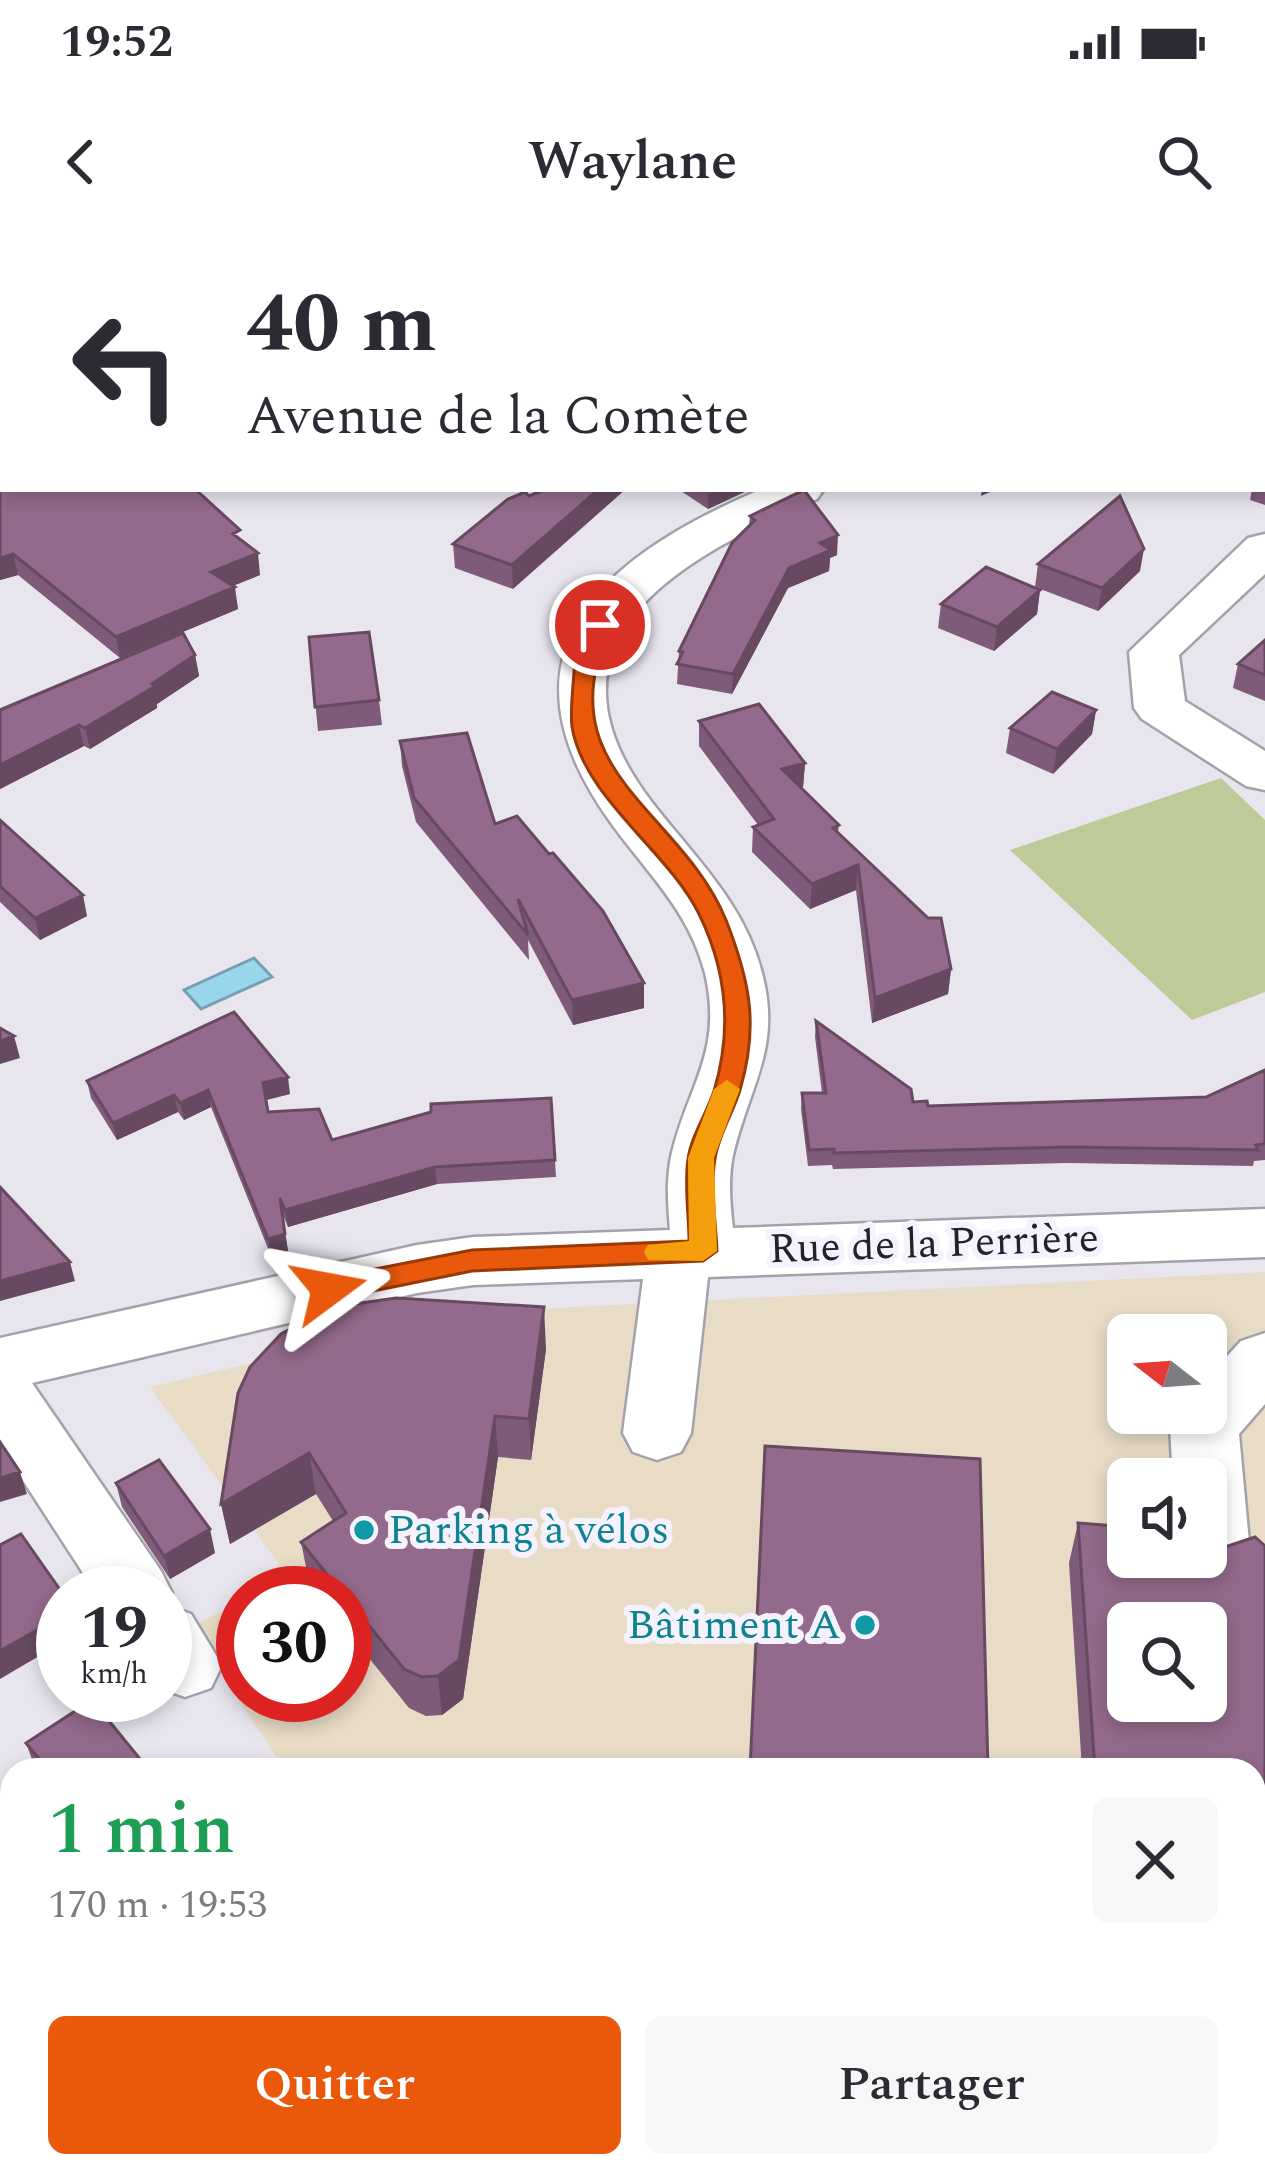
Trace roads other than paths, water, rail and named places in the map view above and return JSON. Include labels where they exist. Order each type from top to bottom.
[{"type":"street","points":[[657,1432],[691,1251],[701,1158],[727,1090],[739,1039],[736,980],[711,913],[676,860],[604,775],[584,728],[585,658],[621,594],[652,566],[690,540],[794,492]]},
{"type":"street","points":[[1265,548],[1154,652],[1160,708],[1265,774]]},
{"type":"street","name":"Rue de la Perrière","points":[[18,1368],[417,1269],[472,1261],[1257,1234]]},
{"type":"street","points":[[1206,1458],[1204,1427],[1265,1359]]},
{"type":"street","points":[[18,1368],[122,1566]]},
{"type":"water","points":[[254,958],[272,977],[201,1009],[184,990]]},
{"type":"place","name":"Parking à vélos","points":[[364,1530]]},
{"type":"place","name":"Bâtiment A","points":[[865,1625]]}]
